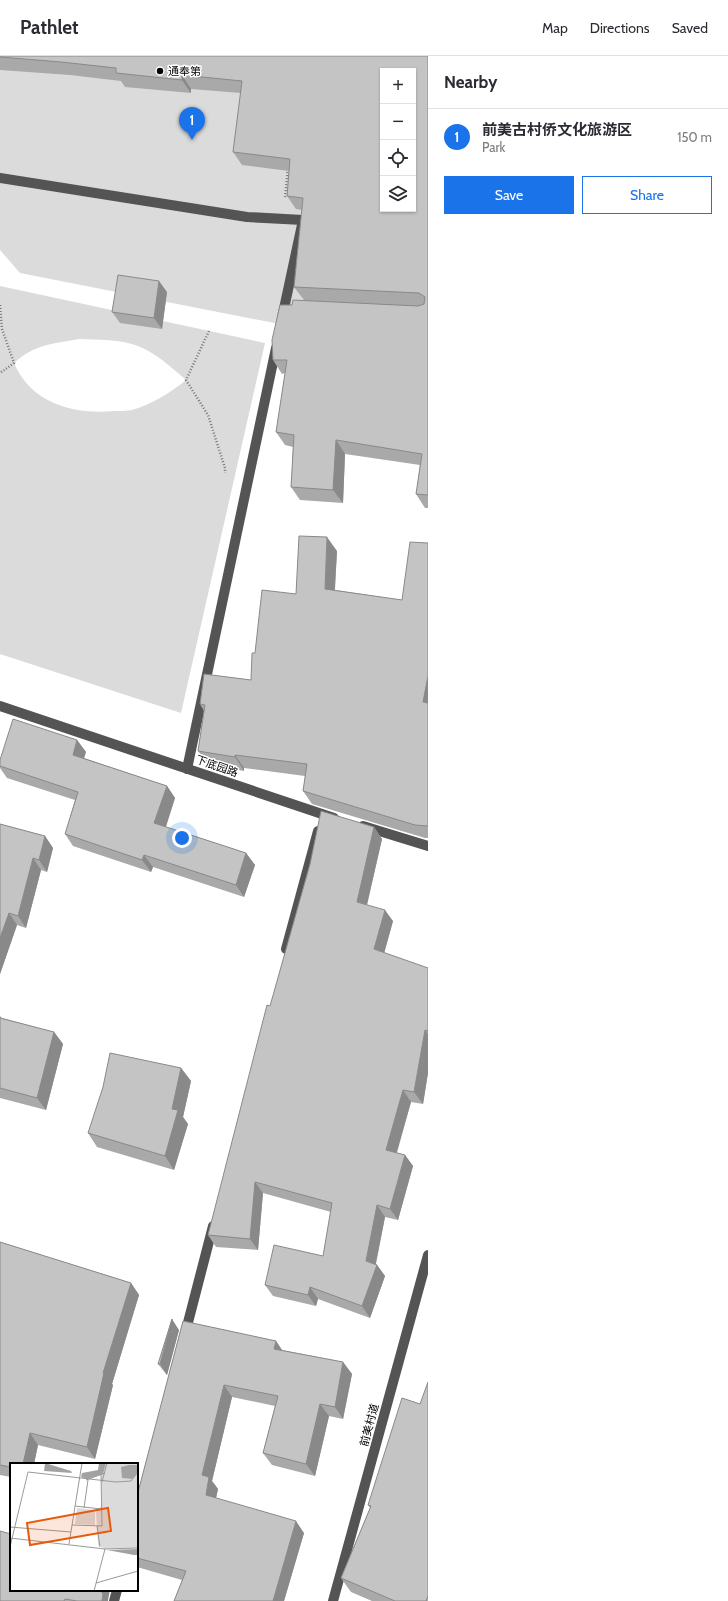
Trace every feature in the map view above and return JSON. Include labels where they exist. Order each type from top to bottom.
[{"type":"street","points":[[0,178],[234,216],[303,220],[289,306],[279,333],[187,769]]},
{"type":"street","name":"下底园路","points":[[0,706],[322,814],[428,846]]},
{"type":"street","points":[[284,960],[322,814]]},
{"type":"street","points":[[182,1345],[216,1214]]},
{"type":"street","name":"前美村道","points":[[333,1601],[428,1255]]},
{"type":"street","points":[[114,1601],[117,1591]]},
{"type":"path","points":[[282,219],[288,164]]},
{"type":"path","points":[[0,305],[2,329],[14,363],[0,373]]},
{"type":"path","points":[[209,331],[186,380],[208,415],[225,468],[225,475]]},
{"type":"shaded area","points":[[0,56],[428,56],[428,337],[310,330],[20,273],[0,250]]},
{"type":"shaded area","points":[[0,286],[265,343],[181,713],[0,654]],"holes":[[[79,339],[116,341],[138,346],[157,356],[186,380],[160,398],[146,405],[126,411],[99,412],[83,411],[55,404],[42,397],[21,377],[14,363],[29,352],[44,346]]]},
{"type":"building","points":[[0,56],[428,56],[428,495],[416,494],[422,454],[336,440],[333,490],[291,487],[294,435],[276,432],[287,360],[273,360],[272,340],[280,305],[292,305],[293,300],[418,306],[424,304],[425,297],[419,293],[294,287],[303,198],[287,196],[290,159],[233,152],[242,81],[182,75],[182,80],[116,73],[116,68]]},
{"type":"building","points":[[118,275],[159,281],[154,318],[112,312]]},
{"type":"building","points":[[299,536],[327,537],[325,589],[402,600],[410,542],[428,543],[428,676],[423,702],[428,703],[428,826],[415,825],[303,791],[307,764],[235,755],[235,757],[198,751],[205,705],[200,704],[204,674],[251,680],[252,653],[255,653],[262,590],[296,594]]},
{"type":"building","points":[[13,719],[77,740],[73,755],[167,786],[154,823],[246,853],[236,885],[144,855],[142,860],[65,834],[78,792],[0,766],[0,760]]},
{"type":"building","points":[[321,811],[374,827],[357,902],[385,910],[374,949],[428,968],[428,1031],[425,1030],[414,1092],[403,1090],[386,1150],[405,1155],[390,1209],[377,1205],[366,1261],[377,1265],[362,1306],[310,1287],[308,1295],[265,1285],[274,1245],[323,1256],[332,1203],[255,1182],[250,1239],[208,1235],[267,1005],[270,1006],[310,864]]},
{"type":"building","points":[[0,824],[45,836],[39,860],[33,858],[18,916],[9,913],[0,938]]},
{"type":"building","points":[[0,1018],[54,1032],[37,1098],[0,1088]]},
{"type":"building","points":[[110,1053],[181,1068],[172,1109],[178,1110],[165,1156],[88,1133],[103,1087]]},
{"type":"building","points":[[0,1242],[131,1283],[103,1373],[87,1447],[30,1433],[23,1463],[10,1463],[10,1467],[0,1465]]},
{"type":"building","points":[[172,1319],[160,1364],[158,1364]]},
{"type":"building","points":[[183,1321],[276,1341],[274,1349],[343,1362],[335,1407],[320,1404],[306,1464],[263,1453],[278,1396],[224,1385],[202,1475],[209,1477],[206,1495],[296,1521],[273,1601],[174,1601],[186,1571],[138,1558],[138,1492]]},
{"type":"building","points":[[428,1382],[428,1596],[426,1601],[395,1601],[341,1578],[371,1506],[368,1505],[402,1398],[420,1404]]},
{"type":"building","points":[[0,1531],[10,1534],[10,1591],[101,1591],[103,1594],[102,1601],[77,1601],[65,1599],[64,1601],[0,1601]]},
{"type":"place","name":"通奉第","points":[[160,71]]},
{"type":"place","name":"前美古村侨文化旅游区","points":[[192,140]]}]
